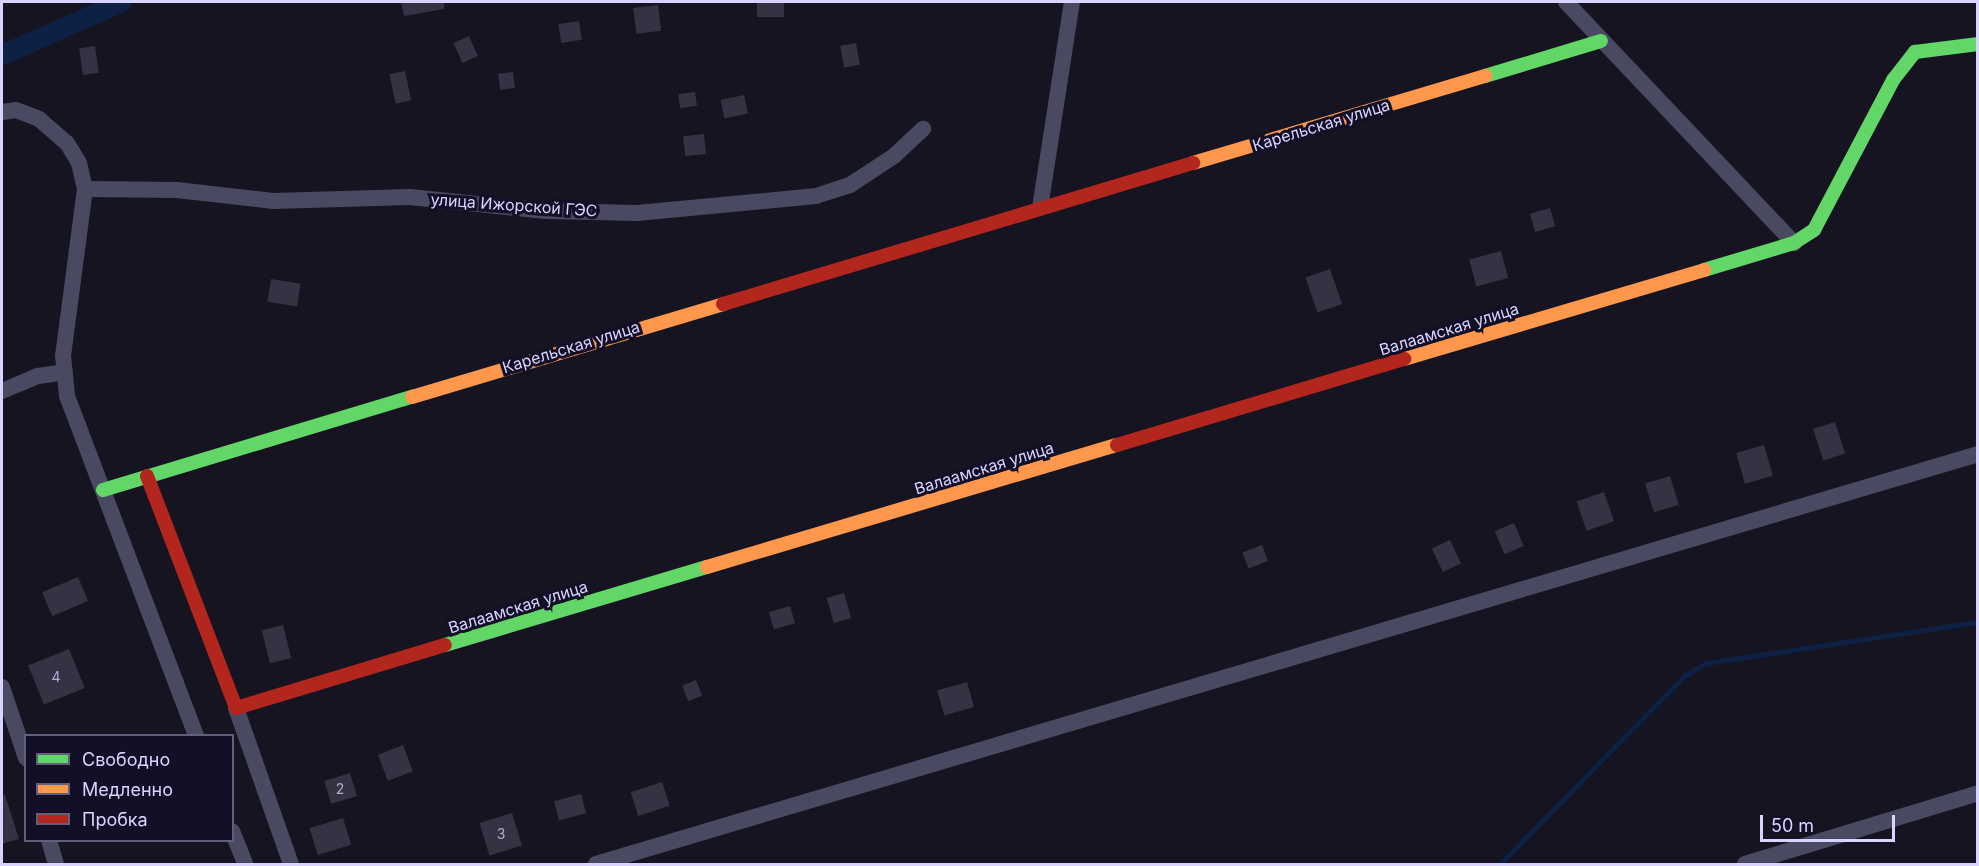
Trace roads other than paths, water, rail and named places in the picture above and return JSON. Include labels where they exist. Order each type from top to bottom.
[{"type":"street","points":[[1040,208],[1072,2]]},
{"type":"street","points":[[1566,2],[1794,243]]},
{"type":"street","name":"Карельская улица","points":[[103,490],[1601,41]]},
{"type":"street","name":"Валаамская улица","points":[[236,708],[1794,243],[1814,230],[1893,80],[1916,52],[1977,44]]},
{"type":"street","points":[[2,112],[16,110],[53,128],[79,163],[85,189],[63,355],[67,396],[196,734]]},
{"type":"street","name":"улица Ижорской ГЭС","points":[[85,189],[177,190],[273,201],[410,197],[546,211],[638,213],[816,196],[850,185],[894,156],[923,129]]},
{"type":"street","points":[[2,392],[38,376],[65,372]]},
{"type":"street","points":[[596,864],[1977,454]]},
{"type":"street","points":[[147,476],[236,708],[291,864]]},
{"type":"street","points":[[2,687],[24,752]]},
{"type":"street","points":[[1745,864],[1977,793]]},
{"type":"street","points":[[234,836],[245,864]]},
{"type":"street","points":[[50,842],[56,864]]},
{"type":"waterway","points":[[2,55],[122,2]]},
{"type":"waterway","points":[[1500,864],[1684,676],[1706,663],[1977,622]]}]
